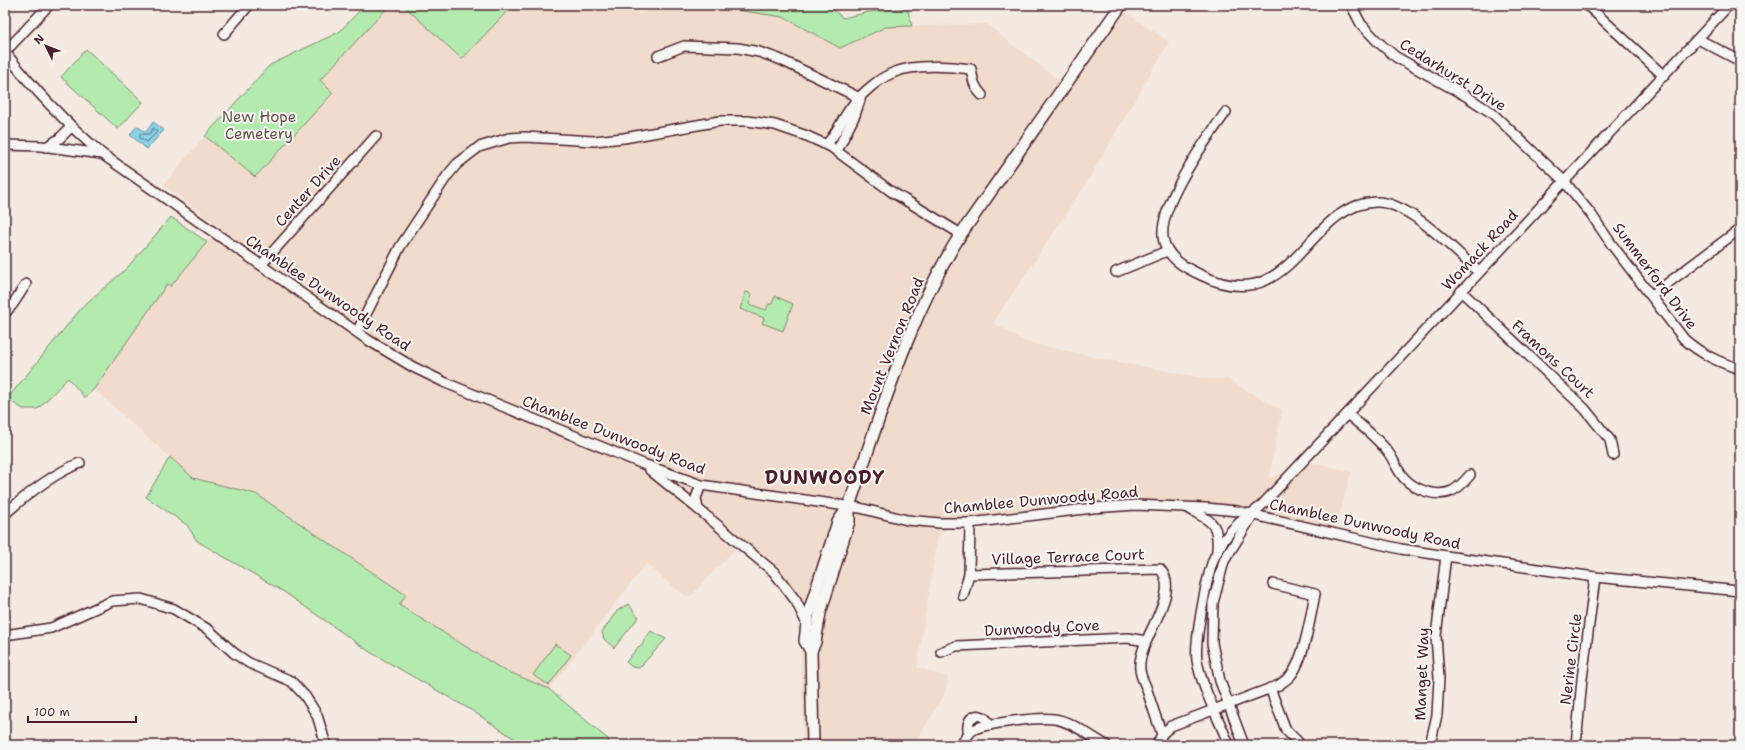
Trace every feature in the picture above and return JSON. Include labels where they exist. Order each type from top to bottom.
[{"type":"main road","name":"Mount Vernon Road","points":[[813,745],[810,651],[815,642],[820,613],[849,521],[849,506],[892,382],[914,325],[946,259],[960,234],[1121,5]]},
{"type":"main road","points":[[810,651],[805,642],[806,622],[838,522],[849,506]]},
{"type":"street","points":[[49,5],[5,52],[45,101],[71,127],[102,154]]},
{"type":"street","points":[[224,34],[249,5]]},
{"type":"street","name":"Cedarhurst Drive","points":[[1351,5],[1361,24],[1378,42],[1396,56],[1466,96],[1492,114],[1519,137],[1564,181]]},
{"type":"street","points":[[1587,5],[1664,76]]},
{"type":"street","name":"Womack Road","points":[[1252,514],[1729,5]]},
{"type":"street","points":[[1698,39],[1740,61]]},
{"type":"street","points":[[658,56],[684,46],[738,48],[759,52],[779,59],[860,98]]},
{"type":"street","points":[[826,145],[834,136],[853,105],[879,80],[895,72],[952,66],[971,69],[973,81],[982,95]]},
{"type":"street","points":[[837,151],[855,115],[860,98]]},
{"type":"street","points":[[1226,112],[1186,172],[1168,207],[1162,225],[1163,241],[1167,251],[1177,262],[1206,278],[1227,284],[1244,285],[1259,283],[1270,279],[1287,266],[1348,208],[1362,203],[1378,202],[1394,206],[1415,217],[1439,235],[1479,272]]},
{"type":"street","points":[[357,332],[400,247],[424,208],[452,170],[469,154],[480,147],[499,140],[525,137],[583,142],[608,140],[720,121],[748,121],[775,125],[807,136],[837,151],[892,192],[960,234]]},
{"type":"street","points":[[46,147],[59,139],[71,127]]},
{"type":"street","name":"Center Drive","points":[[260,265],[376,136]]},
{"type":"street","name":"Chamblee Dunwoody Road","points":[[5,145],[46,147],[102,154],[357,332],[407,363],[446,382],[642,464],[701,485],[849,506],[918,522],[970,523],[1093,508],[1163,505],[1229,510],[1401,549],[1595,577],[1740,591]]},
{"type":"street","name":"Summerford Drive","points":[[1564,181],[1591,214],[1612,246],[1652,295],[1684,338],[1697,351],[1710,358],[1740,369]]},
{"type":"street","points":[[1652,295],[1740,229]]},
{"type":"street","points":[[1116,272],[1167,251]]},
{"type":"street","points":[[5,313],[26,284]]},
{"type":"street","name":"Framons Court","points":[[1461,291],[1585,409],[1610,440],[1613,455]]},
{"type":"street","points":[[1347,414],[1388,452],[1405,478],[1413,486],[1438,494],[1451,492],[1462,484],[1470,475]]},
{"type":"street","points":[[5,514],[18,502],[50,480],[68,468],[80,463]]},
{"type":"street","points":[[642,464],[770,569],[782,581],[796,600],[806,622]]},
{"type":"street","points":[[698,509],[696,498],[701,485]]},
{"type":"street","points":[[1187,507],[1209,520],[1216,528],[1218,536],[1217,552]]},
{"type":"street","points":[[1229,745],[1200,673],[1196,658],[1198,632],[1213,560],[1236,525],[1252,514]]},
{"type":"street","points":[[1244,745],[1220,681],[1212,643],[1213,603],[1224,561],[1252,514]]},
{"type":"street","name":"Village Terrace Court","points":[[963,596],[969,574],[970,523]]},
{"type":"street","name":"Manget Way","points":[[1430,745],[1438,715],[1439,678],[1436,636],[1446,556]]},
{"type":"street","name":"Village Terrace Court","points":[[969,574],[1160,569],[1166,575],[1167,585],[1163,605],[1143,648],[1140,669],[1162,734]]},
{"type":"street","name":"Nerine Circle","points":[[1576,745],[1582,679],[1595,577]]},
{"type":"street","points":[[1157,745],[1162,734],[1171,726],[1270,688],[1285,680],[1296,668],[1304,642],[1315,594],[1273,584]]},
{"type":"street","points":[[796,600],[806,600],[814,595]]},
{"type":"street","points":[[5,634],[51,628],[112,601],[141,599],[174,609],[209,630],[234,653],[249,663],[291,682],[305,696],[317,715],[326,745]]},
{"type":"street","name":"Dunwoody Cove","points":[[941,652],[956,646],[1128,638],[1146,641]]},
{"type":"street","points":[[1270,688],[1286,730],[1298,742]]},
{"type":"street","points":[[961,745],[969,734],[976,728],[1005,722],[1054,718],[1106,745]]},
{"type":"shaded area","points":[[390,5],[403,5],[462,59],[513,5],[631,5],[639,15],[659,5],[702,5],[783,17],[840,48],[886,27],[986,24],[1067,87],[1118,18],[1125,12],[1169,42],[1084,187],[993,323],[1023,341],[1097,358],[1209,379],[1227,379],[1282,410],[1269,478],[1316,463],[1351,472],[1334,536],[1231,515],[1180,508],[1113,504],[954,523],[938,536],[917,667],[948,678],[945,694],[914,745],[803,745],[800,616],[769,572],[737,547],[691,596],[686,596],[646,564],[549,689],[502,669],[399,605],[406,595],[256,494],[193,478],[94,389],[167,284],[171,286],[220,227],[163,185],[205,136],[255,177],[333,94],[320,81]]},
{"type":"green space","name":"New Hope Cemetery","points":[[365,5],[390,5],[320,80],[333,93],[255,177],[205,136],[270,65],[339,32]]},
{"type":"green space","points":[[403,5],[513,5],[462,59]]},
{"type":"green space","points":[[702,5],[827,5],[843,18],[869,12],[907,8],[912,26],[886,27],[840,48],[783,17]]},
{"type":"green space","points":[[86,49],[143,102],[118,129],[61,77]]},
{"type":"green space","points":[[171,217],[207,242],[171,286],[167,284],[94,389],[85,398],[68,378],[38,409],[23,409],[7,399],[83,306],[126,269]]},
{"type":"green space","points":[[746,292],[752,294],[749,304],[766,310],[769,304],[772,304],[775,296],[793,304],[783,331],[762,323],[764,318],[740,309]]},
{"type":"green space","points":[[170,457],[193,478],[256,494],[406,595],[399,605],[502,669],[549,689],[609,740],[606,745],[524,745],[471,710],[370,652],[284,592],[197,541],[187,525],[146,497]]},
{"type":"green space","points":[[628,604],[639,617],[614,648],[604,639],[602,632],[617,611]]},
{"type":"green space","points":[[651,631],[666,639],[639,668],[632,667],[626,662],[639,646],[640,647],[643,644]]},
{"type":"green space","points":[[555,644],[571,655],[549,685],[533,675]]},
{"type":"water","points":[[153,122],[164,130],[147,149],[130,135],[137,126],[144,131],[147,131]]},
{"type":"district","name":"DUNWOODY","points":[[825,477]]}]
